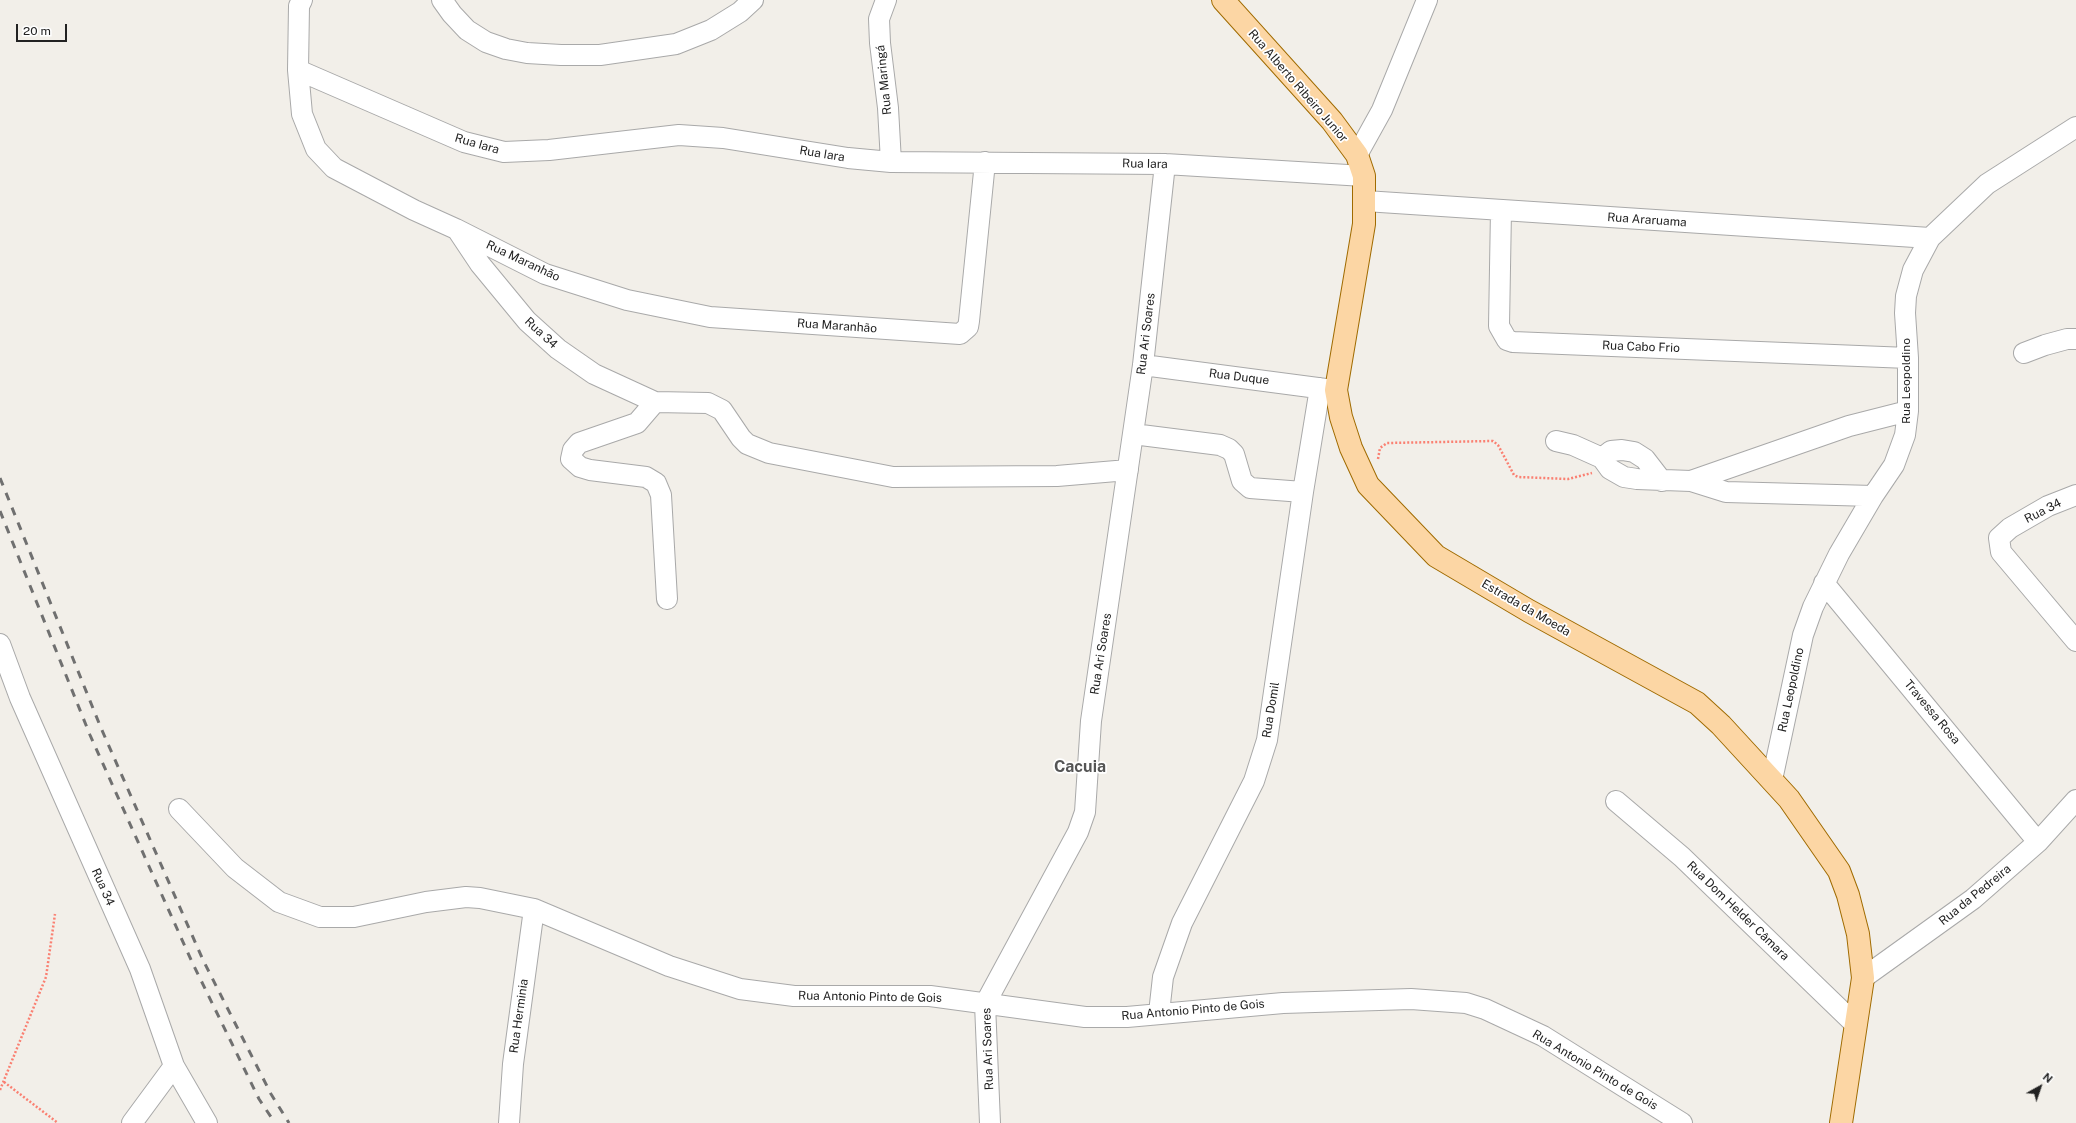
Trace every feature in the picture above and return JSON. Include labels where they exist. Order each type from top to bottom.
[{"type":"main road","name":"Rua Alberto Ribeiro Junior","points":[[1223,0],[1332,121],[1357,155],[1364,176],[1364,224],[1328,389]]},
{"type":"main road","name":"Estrada da Moeda","points":[[1328,389],[1341,418],[1351,448],[1368,485],[1436,556],[1529,611],[1697,703],[1721,725],[1802,815],[1839,871],[1848,895],[1858,934],[1863,978],[1841,1123]]},
{"type":"street","name":"Rua Maranhão","points":[[302,0],[299,6],[298,70],[302,114],[316,148],[334,168],[414,210],[456,229],[545,274],[627,300],[710,317],[960,334],[968,327],[969,322],[985,162]]},
{"type":"street","points":[[442,0],[452,14],[467,30],[486,42],[506,49],[527,53],[561,55],[600,55],[676,44],[711,30],[740,12],[753,0]]},
{"type":"street","name":"Rua Maringá","points":[[886,0],[879,19],[880,43],[888,108],[891,162]]},
{"type":"street","points":[[1357,155],[1382,110],[1427,0]]},
{"type":"street","name":"Rua Iara","points":[[298,70],[464,142],[504,152],[549,150],[680,135],[723,138],[848,158],[891,162],[1165,164],[1364,176]]},
{"type":"street","name":"Rua Leopoldino","points":[[1772,780],[1803,635],[1813,607],[1839,554],[1873,496],[1894,465],[1900,450],[1908,411],[1908,358],[1905,313],[1906,296],[1913,270],[1930,238],[1987,184],[2076,127]]},
{"type":"street","name":"Rua Ari Soares","points":[[990,1123],[985,1004],[1072,842],[1085,812],[1091,722],[1143,365],[1165,164]]},
{"type":"street","name":"Rua Araruama","points":[[1365,201],[1930,238]]},
{"type":"street","name":"Rua Cabo Frio","points":[[1501,210],[1499,326],[1507,340],[1513,342],[1908,358]]},
{"type":"street","name":"Rua 34","points":[[456,229],[480,264],[527,321],[558,348],[594,374],[655,402]]},
{"type":"street","points":[[2024,353],[2045,344],[2067,339],[2076,339]]},
{"type":"street","name":"Rua Duque","points":[[1143,365],[1328,389]]},
{"type":"street","name":"Rua Domil","points":[[1159,1013],[1163,977],[1182,923],[1254,781],[1267,740],[1303,492],[1328,389]]},
{"type":"street","points":[[667,599],[661,495],[656,483],[646,477],[590,470],[571,460],[573,450],[579,442],[637,423],[655,402],[708,403],[722,410],[741,438],[747,444],[769,453],[893,477],[1057,476],[1128,470]]},
{"type":"street","points":[[1691,481],[1849,426],[1908,411]]},
{"type":"street","points":[[1133,434],[1220,445],[1229,449],[1234,454],[1242,481],[1250,488],[1303,492]]},
{"type":"street","points":[[1556,441],[1573,445],[1606,464],[1624,477],[1662,481],[1691,481],[1726,492],[1873,496]]},
{"type":"street","points":[[1606,464],[1611,451],[1622,450],[1634,452],[1645,459],[1662,481]]},
{"type":"street","name":"Rua 34","points":[[2076,495],[2048,506],[2010,528],[1999,538],[2001,552],[2076,640]]},
{"type":"street","name":"Travessa Rosa","points":[[1824,583],[2038,842]]},
{"type":"street","name":"Rua 34","points":[[0,644],[20,698],[140,969],[174,1066],[207,1123]]},
{"type":"street","name":"Rua da Pedreira","points":[[1863,978],[1968,903],[2038,842],[2076,800]]},
{"type":"street","name":"Rua Dom Helder Câmara","points":[[1616,801],[1682,857],[1856,1025]]},
{"type":"street","name":"Rua Antonio Pinto de Gois","points":[[179,809],[235,868],[279,902],[320,917],[354,917],[426,902],[466,897],[480,898],[534,909],[669,966],[740,989],[794,996],[930,996],[1085,1017],[1127,1017],[1283,1003],[1412,998],[1466,1003],[1485,1009],[1543,1036],[1682,1123]]},
{"type":"street","name":"Rua Herminia","points":[[509,1123],[512,1064],[534,909]]},
{"type":"street","points":[[132,1123],[174,1066]]},
{"type":"path","points":[[1368,485],[1377,467],[1380,448],[1387,443],[1493,441],[1498,445],[1514,474],[1518,477],[1568,479],[1606,464]]},
{"type":"path","points":[[0,1090],[46,977],[55,914]]},
{"type":"path","points":[[4,1082],[58,1123]]},
{"type":"railway","points":[[0,478],[101,728],[203,960],[271,1094],[289,1123]]},
{"type":"railway","points":[[0,511],[90,735],[192,962],[259,1099],[275,1123]]},
{"type":"district","name":"Cacuia","points":[[1080,767]]}]
